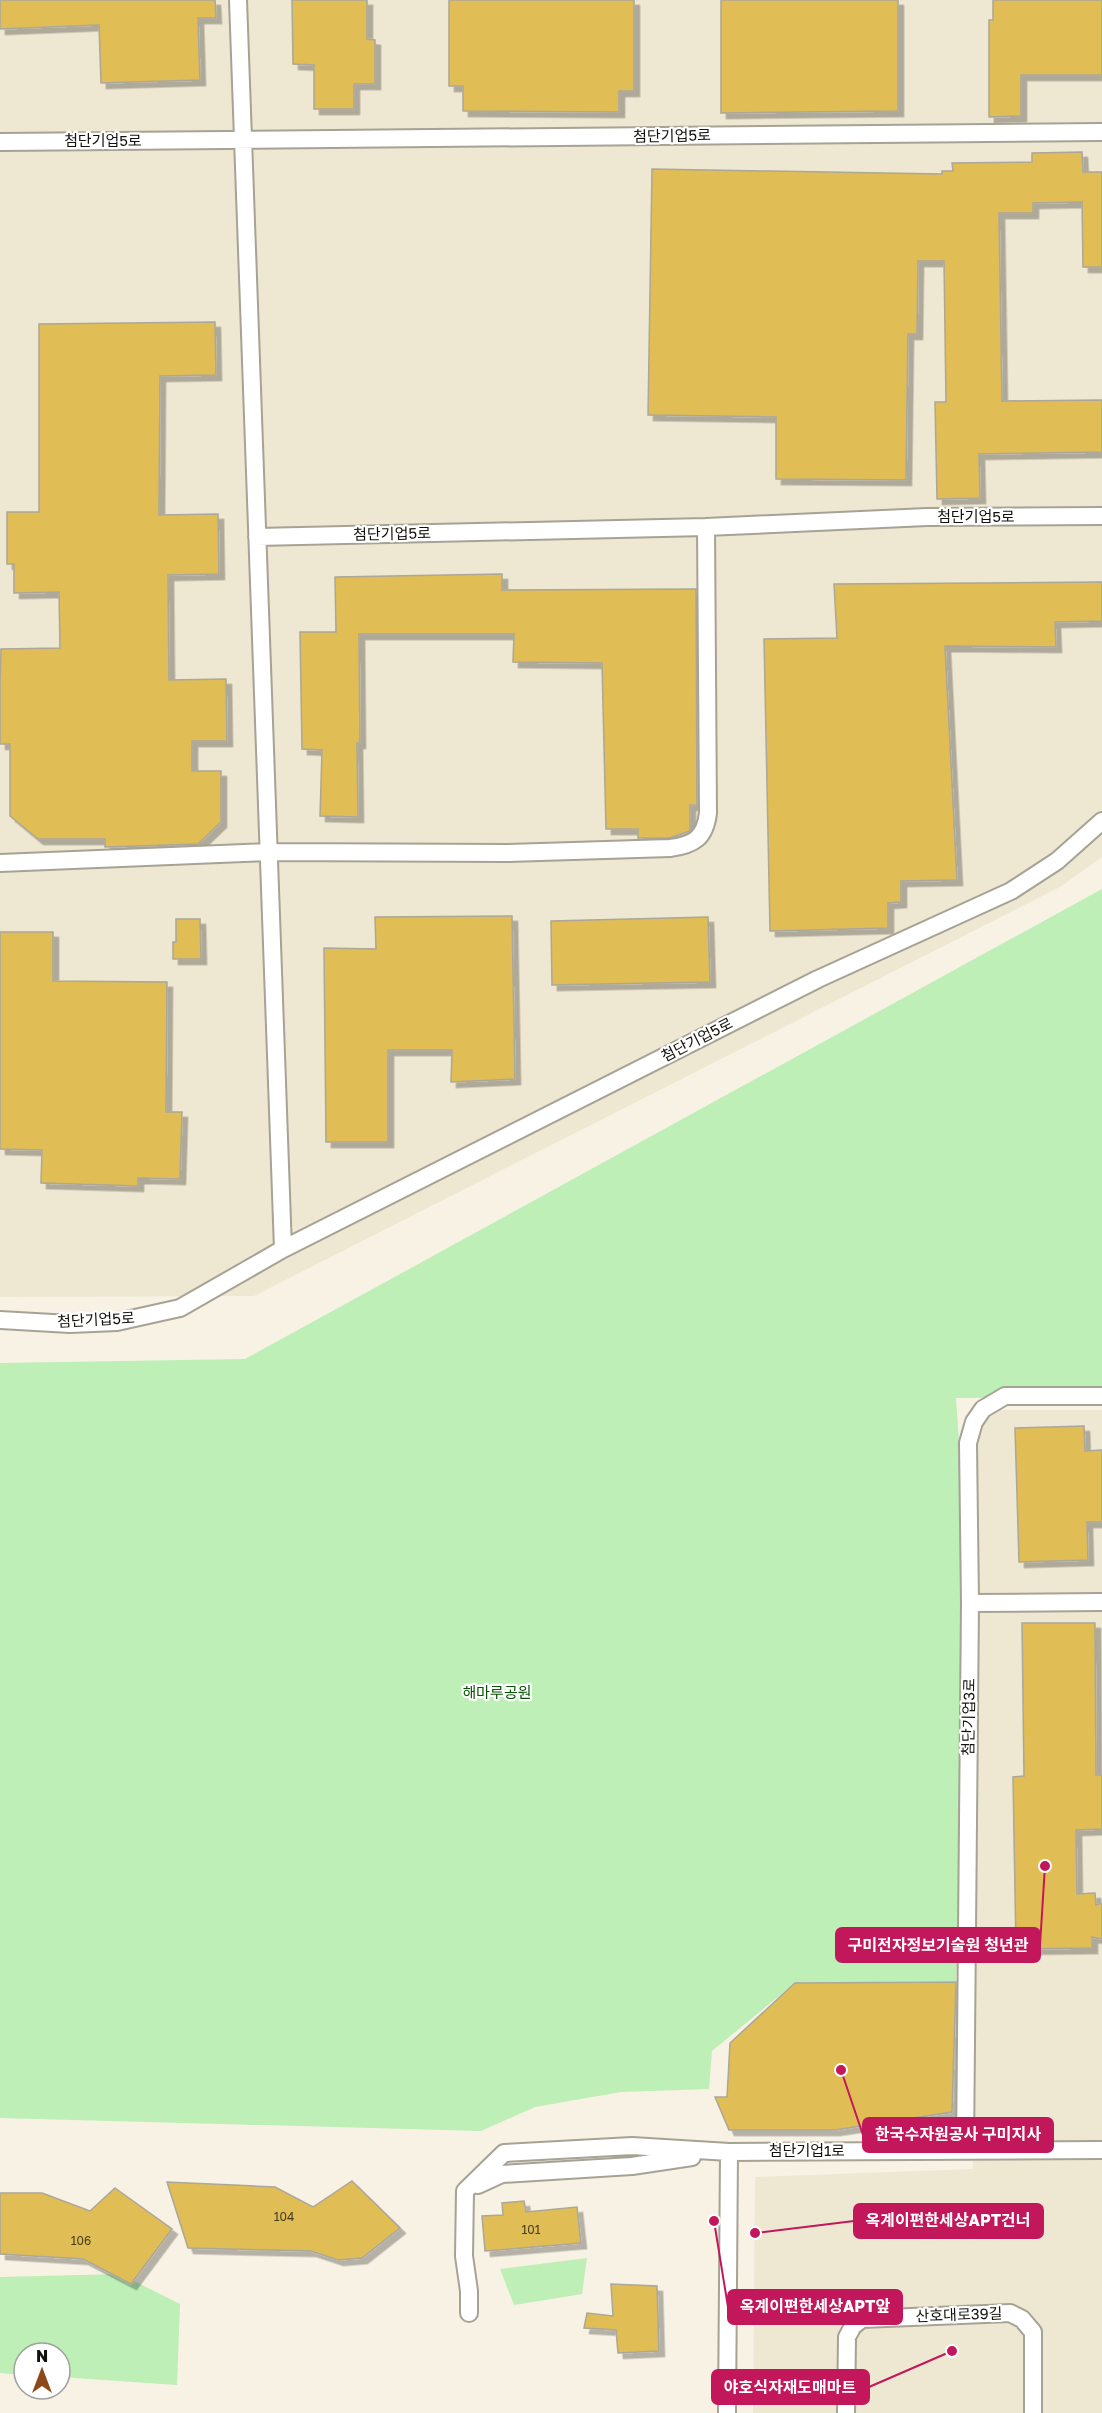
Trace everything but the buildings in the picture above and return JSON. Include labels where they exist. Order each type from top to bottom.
[{"type":"street","points":[[238,0],[283,1249]]},
{"type":"street","name":"첨단기업5로","points":[[0,142],[1102,132]]},
{"type":"street","name":"첨단기업5로","points":[[257,537],[706,527],[927,517],[1102,516]]},
{"type":"street","points":[[0,863],[268,852],[508,853],[680,847],[698,838],[706,826],[709,798],[706,527]]},
{"type":"street","name":"첨단기업5로","points":[[0,1320],[70,1324],[117,1322],[180,1308],[283,1249],[818,979],[1011,891],[1057,861],[1102,821]]},
{"type":"street","name":"첨단기업3로","points":[[965,2150],[970,1603],[968,1443],[974,1422],[983,1409],[1005,1396],[1102,1396]]},
{"type":"street","points":[[970,1603],[1102,1602]]},
{"type":"street","points":[[469,2313],[470,2291],[464,2256],[465,2191],[504,2153],[632,2146],[729,2152]]},
{"type":"street","points":[[632,2146],[632,2166]]},
{"type":"street","name":"첨단기업1로","points":[[729,2152],[1102,2150]]},
{"type":"street","points":[[465,2191],[502,2174],[632,2166],[729,2152]]},
{"type":"street","points":[[727,2413],[729,2152]]},
{"type":"street","name":"산호대로39길","points":[[846,2413],[847,2337],[853,2326],[861,2319],[1010,2313],[1022,2319],[1033,2332],[1034,2413]]},
{"type":"shaded area","points":[[0,0],[1102,0],[1102,857],[1060,887],[254,1296],[0,1297]]},
{"type":"shaded area","points":[[997,1410],[1102,1410],[1102,2413],[753,2413],[755,2177],[973,2169],[976,1479],[978,1427]]},
{"type":"green space","name":"해마루공원","points":[[1102,889],[1102,1397],[956,1398],[970,1603],[966,1766],[956,1981],[795,1983],[712,2051],[709,2089],[621,2092],[535,2107],[481,2131],[0,2118],[0,1363],[245,1359]]},
{"type":"green space","points":[[587,2258],[582,2294],[514,2305],[500,2269]]},
{"type":"green space","points":[[120,2274],[180,2304],[177,2385],[72,2378],[72,2341],[12,2341],[12,2374],[0,2373],[0,2277]]},
{"type":"place","name":"구미전자정보기술원 청년관","points":[[1045,1866]]},
{"type":"place","name":"한국수자원공사 구미지사","points":[[841,2070]]},
{"type":"place","name":"옥계이편한세상APT앞","points":[[714,2221]]},
{"type":"place","name":"옥계이편한세상APT건너","points":[[755,2233]]},
{"type":"place","name":"야호식자재도매마트","points":[[952,2351]]}]
